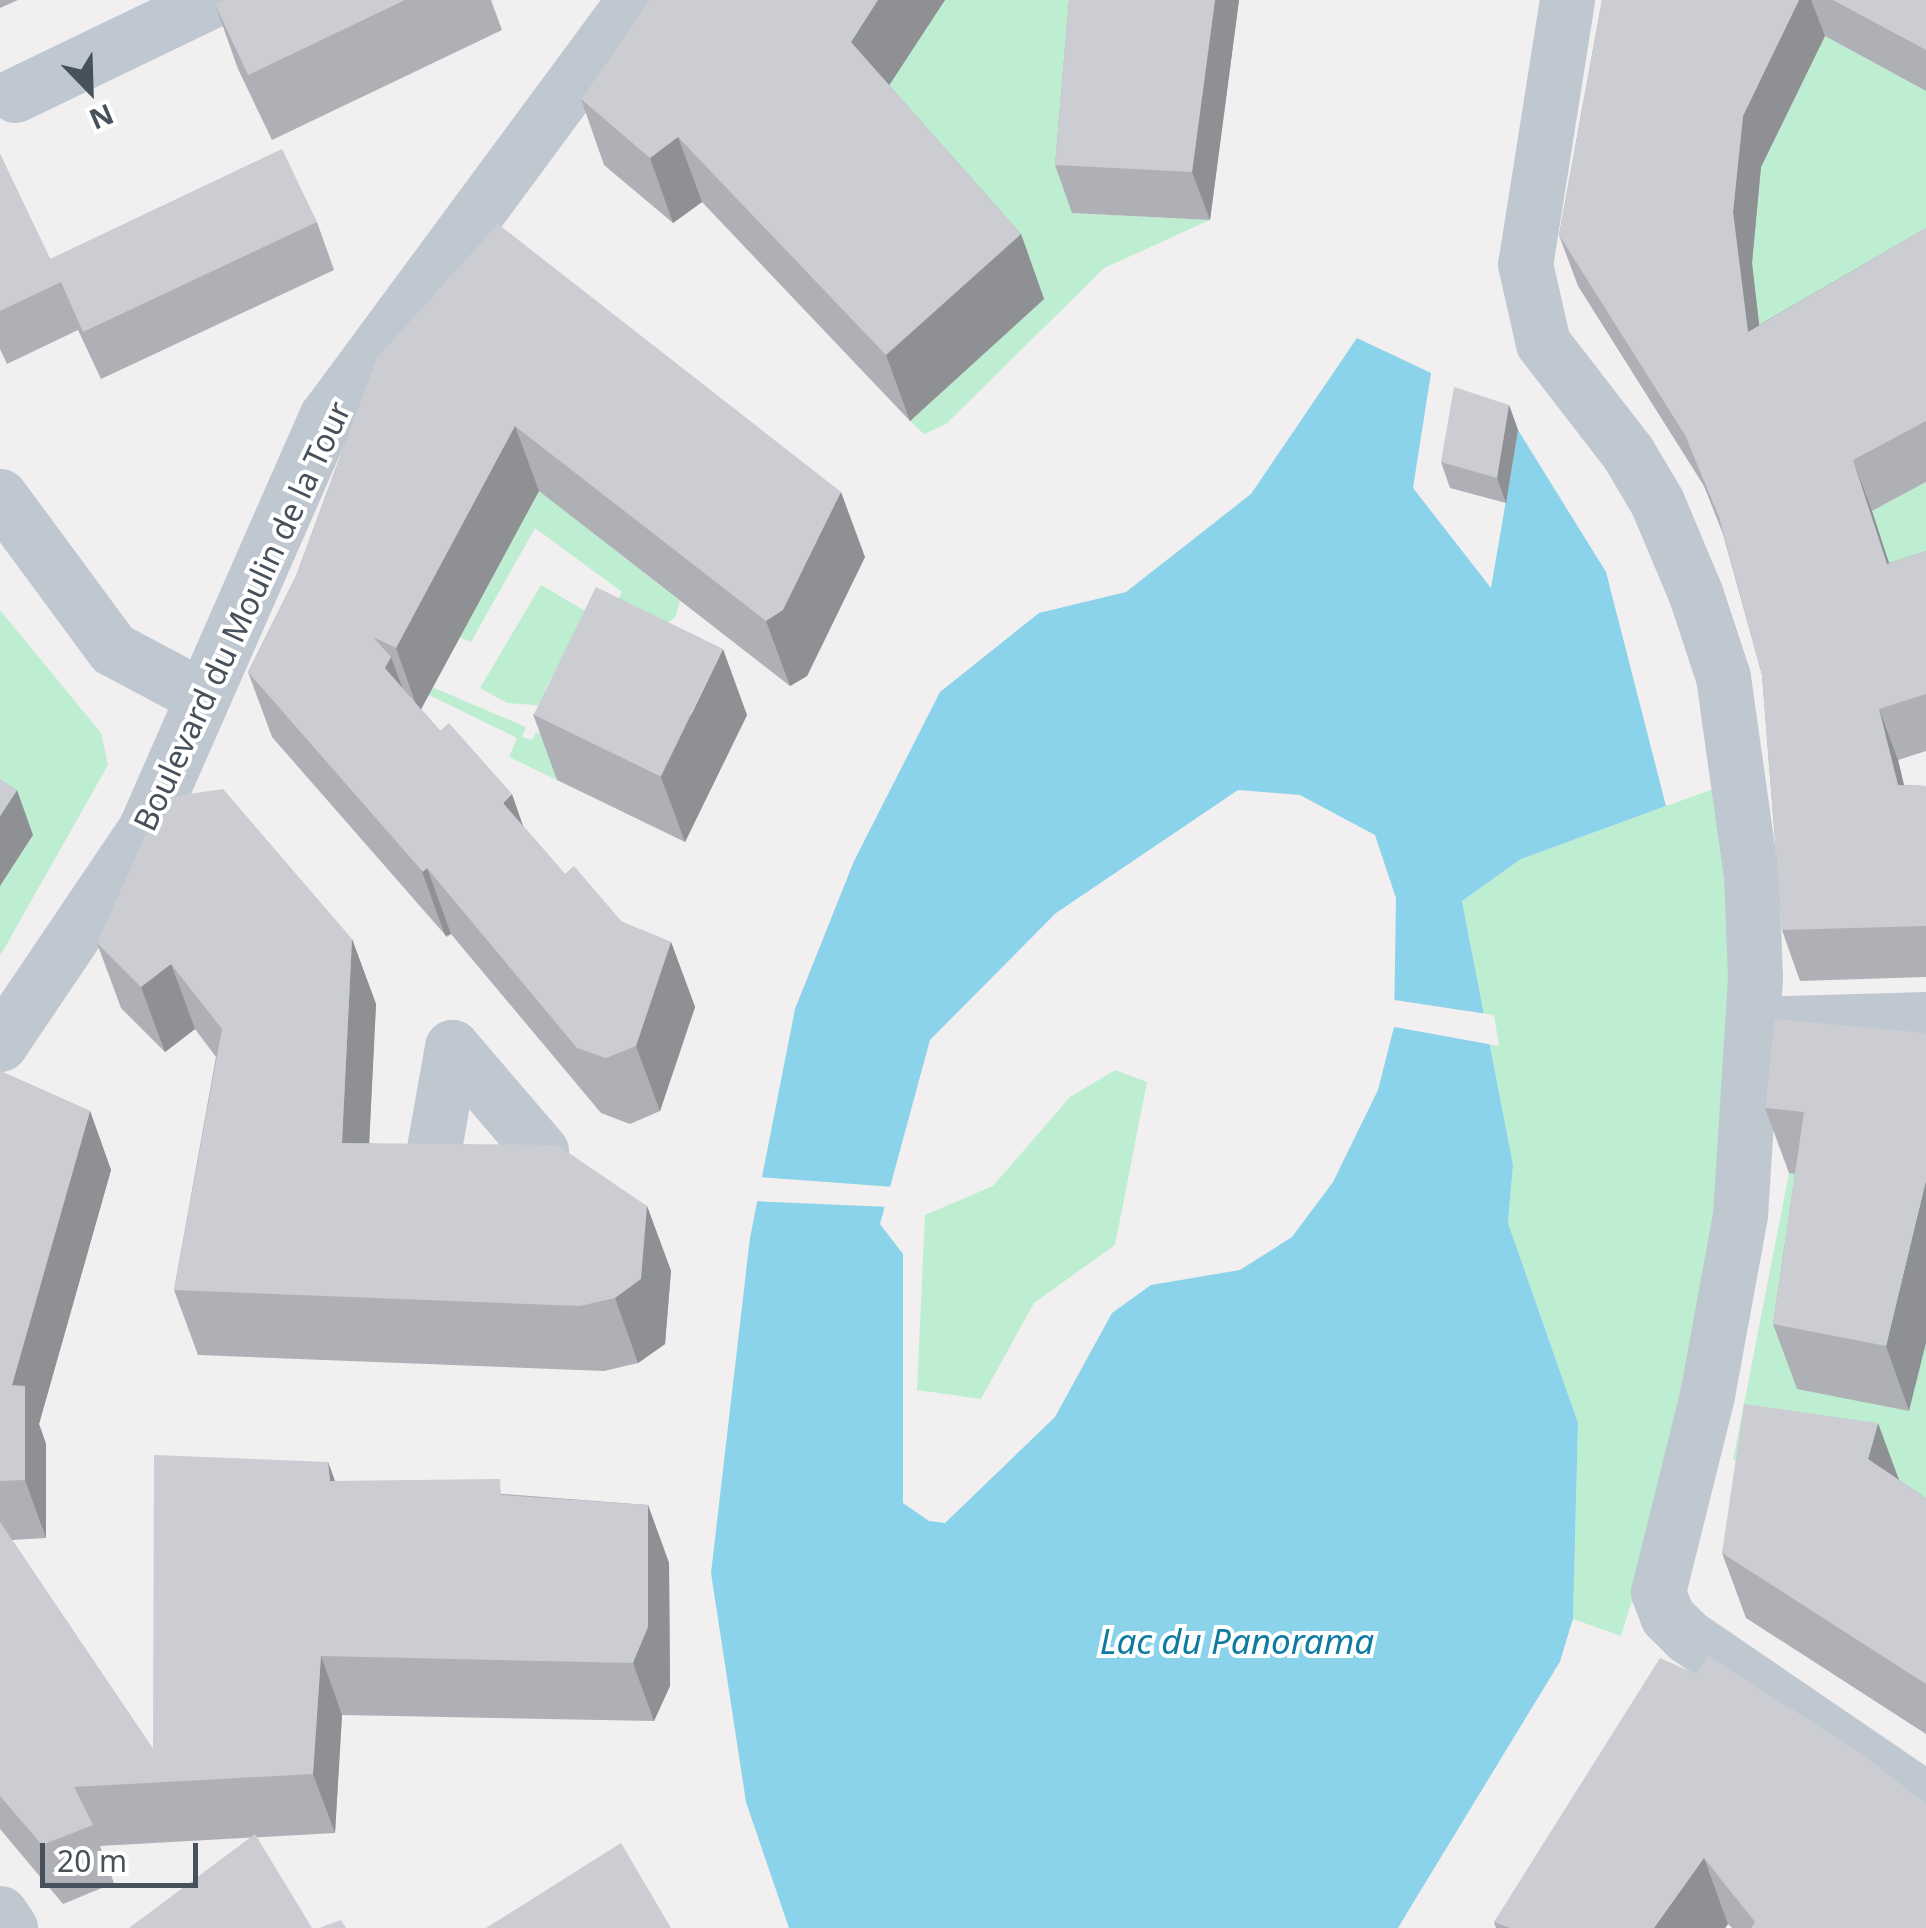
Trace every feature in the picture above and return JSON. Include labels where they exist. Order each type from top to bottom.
[{"type":"street","points":[[14,95],[212,0]]},
{"type":"street","name":"Boulevard du Moulin de la Tour","points":[[0,1044],[145,829],[326,417],[634,0]]},
{"type":"street","points":[[1566,0],[1526,264],[1543,343],[1657,502],[1722,677],[1751,878],[1753,1024],[1740,1215],[1708,1395],[1658,1592],[1667,1616],[1687,1636],[1926,1799]]},
{"type":"street","points":[[0,496],[113,649],[201,696]]},
{"type":"street","points":[[1753,1024],[1926,1019]]},
{"type":"street","points":[[0,1913],[10,1928]]},
{"type":"green space","points":[[945,0],[1091,0],[1072,213],[1210,220],[1104,268],[946,424],[924,434],[910,421],[1044,299],[875,107]]},
{"type":"green space","points":[[1825,36],[1926,91],[1926,235],[1761,342],[1752,263],[1761,167]]},
{"type":"green space","points":[[544,482],[574,518],[680,601],[675,618],[568,685],[622,592],[535,528],[471,642],[460,637]]},
{"type":"green space","points":[[1926,482],[1926,608],[1906,615],[1872,511]]},
{"type":"green space","points":[[541,585],[587,612],[545,690],[546,706],[507,703],[480,688]]},
{"type":"green space","points":[[0,610],[101,733],[108,765],[0,956]]},
{"type":"green space","points":[[432,687],[526,727],[522,737],[532,740],[536,732],[572,751],[557,780],[509,757],[517,738],[429,695]]},
{"type":"green space","points":[[1724,785],[1733,1115],[1654,1529],[1621,1636],[1573,1619],[1578,1423],[1508,1223],[1513,1165],[1462,901],[1521,859]]},
{"type":"green space","points":[[1115,1070],[1147,1082],[1115,1245],[1034,1303],[981,1399],[917,1390],[925,1215],[993,1186],[1070,1097]]},
{"type":"green space","points":[[1789,1173],[1926,1188],[1926,1547],[1768,1469],[1733,1460]]},
{"type":"water","name":"Lac du Panorama","points":[[1357,338],[1431,373],[1413,488],[1491,588],[1518,430],[1606,572],[1666,806],[1521,859],[1462,901],[1513,1165],[1508,1223],[1578,1423],[1573,1619],[1560,1662],[1398,1928],[789,1928],[746,1802],[711,1573],[750,1238],[795,1009],[854,861],[940,692],[1039,613],[1126,592],[1251,494]],"holes":[[[1238,790],[1300,795],[1375,835],[1396,898],[1394,1027],[1378,1090],[1333,1182],[1292,1237],[1240,1270],[1151,1285],[1112,1313],[1055,1417],[945,1523],[929,1521],[903,1503],[903,1254],[880,1224],[930,1040],[1056,913]]]},
{"type":"pier","points":[[1388,999],[1494,1015],[1499,1046],[1389,1026]]},
{"type":"pier","points":[[758,1177],[894,1187],[889,1207],[753,1201]]},
{"type":"pier","points":[[1573,1619],[1564,1664],[1398,1928],[1560,1662]]},
{"type":"building","points":[[223,0],[405,0],[248,75],[215,4]]},
{"type":"building","points":[[649,0],[878,0],[851,42],[1021,234],[886,355],[678,137],[650,158],[581,99]]},
{"type":"building","points":[[1069,0],[1215,0],[1192,172],[1055,165]]},
{"type":"building","points":[[1602,0],[1799,0],[1743,116],[1733,212],[1748,332],[1926,228],[1926,421],[1853,460],[1887,564],[1926,551],[1926,694],[1879,709],[1898,785],[1926,786],[1926,926],[1782,930],[1762,675],[1719,517],[1685,435],[1559,235]]},
{"type":"building","points":[[1833,0],[1926,0],[1926,50]]},
{"type":"building","points":[[282,149],[317,222],[83,332],[61,282],[0,311],[0,154],[50,259]]},
{"type":"building","points":[[498,224],[841,492],[783,610],[766,621],[515,426],[396,648],[373,637],[391,657],[385,668],[440,731],[449,723],[512,794],[503,803],[565,874],[574,866],[622,922],[671,942],[636,1046],[606,1058],[577,1048],[427,868],[423,872],[248,672],[296,576],[376,359]]},
{"type":"building","points":[[1454,387],[1509,405],[1497,478],[1441,462]]},
{"type":"building","points":[[596,587],[723,649],[660,776],[534,715]]},
{"type":"building","points":[[0,779],[17,790],[0,816]]},
{"type":"building","points":[[223,789],[352,939],[342,1143],[557,1145],[647,1206],[641,1279],[615,1298],[580,1306],[174,1290],[222,1029],[171,964],[141,987],[97,943],[162,798]]},
{"type":"building","points":[[1774,1019],[1926,1033],[1926,1180],[1886,1346],[1773,1324],[1804,1112],[1765,1108]]},
{"type":"building","points":[[0,1071],[90,1111],[12,1385],[25,1386],[25,1480],[0,1481]]},
{"type":"building","points":[[1744,1404],[1878,1423],[1868,1459],[1926,1498],[1926,1684],[1722,1553]]},
{"type":"building","points":[[154,1455],[328,1462],[330,1481],[500,1479],[501,1495],[648,1505],[648,1627],[633,1663],[321,1656],[313,1774],[74,1787],[93,1825],[42,1845],[0,1796],[0,1522],[153,1749]]},
{"type":"building","points":[[1708,1656],[1861,1753],[1926,1804],[1926,1928],[1751,1928],[1755,1922],[1704,1858],[1654,1928],[1510,1928],[1494,1922],[1660,1658],[1696,1674]]},
{"type":"building","points":[[255,1834],[312,1928],[129,1928]]},
{"type":"building","points":[[621,1843],[671,1928],[486,1928]]},
{"type":"building","points":[[341,1920],[346,1928],[319,1928]]}]
